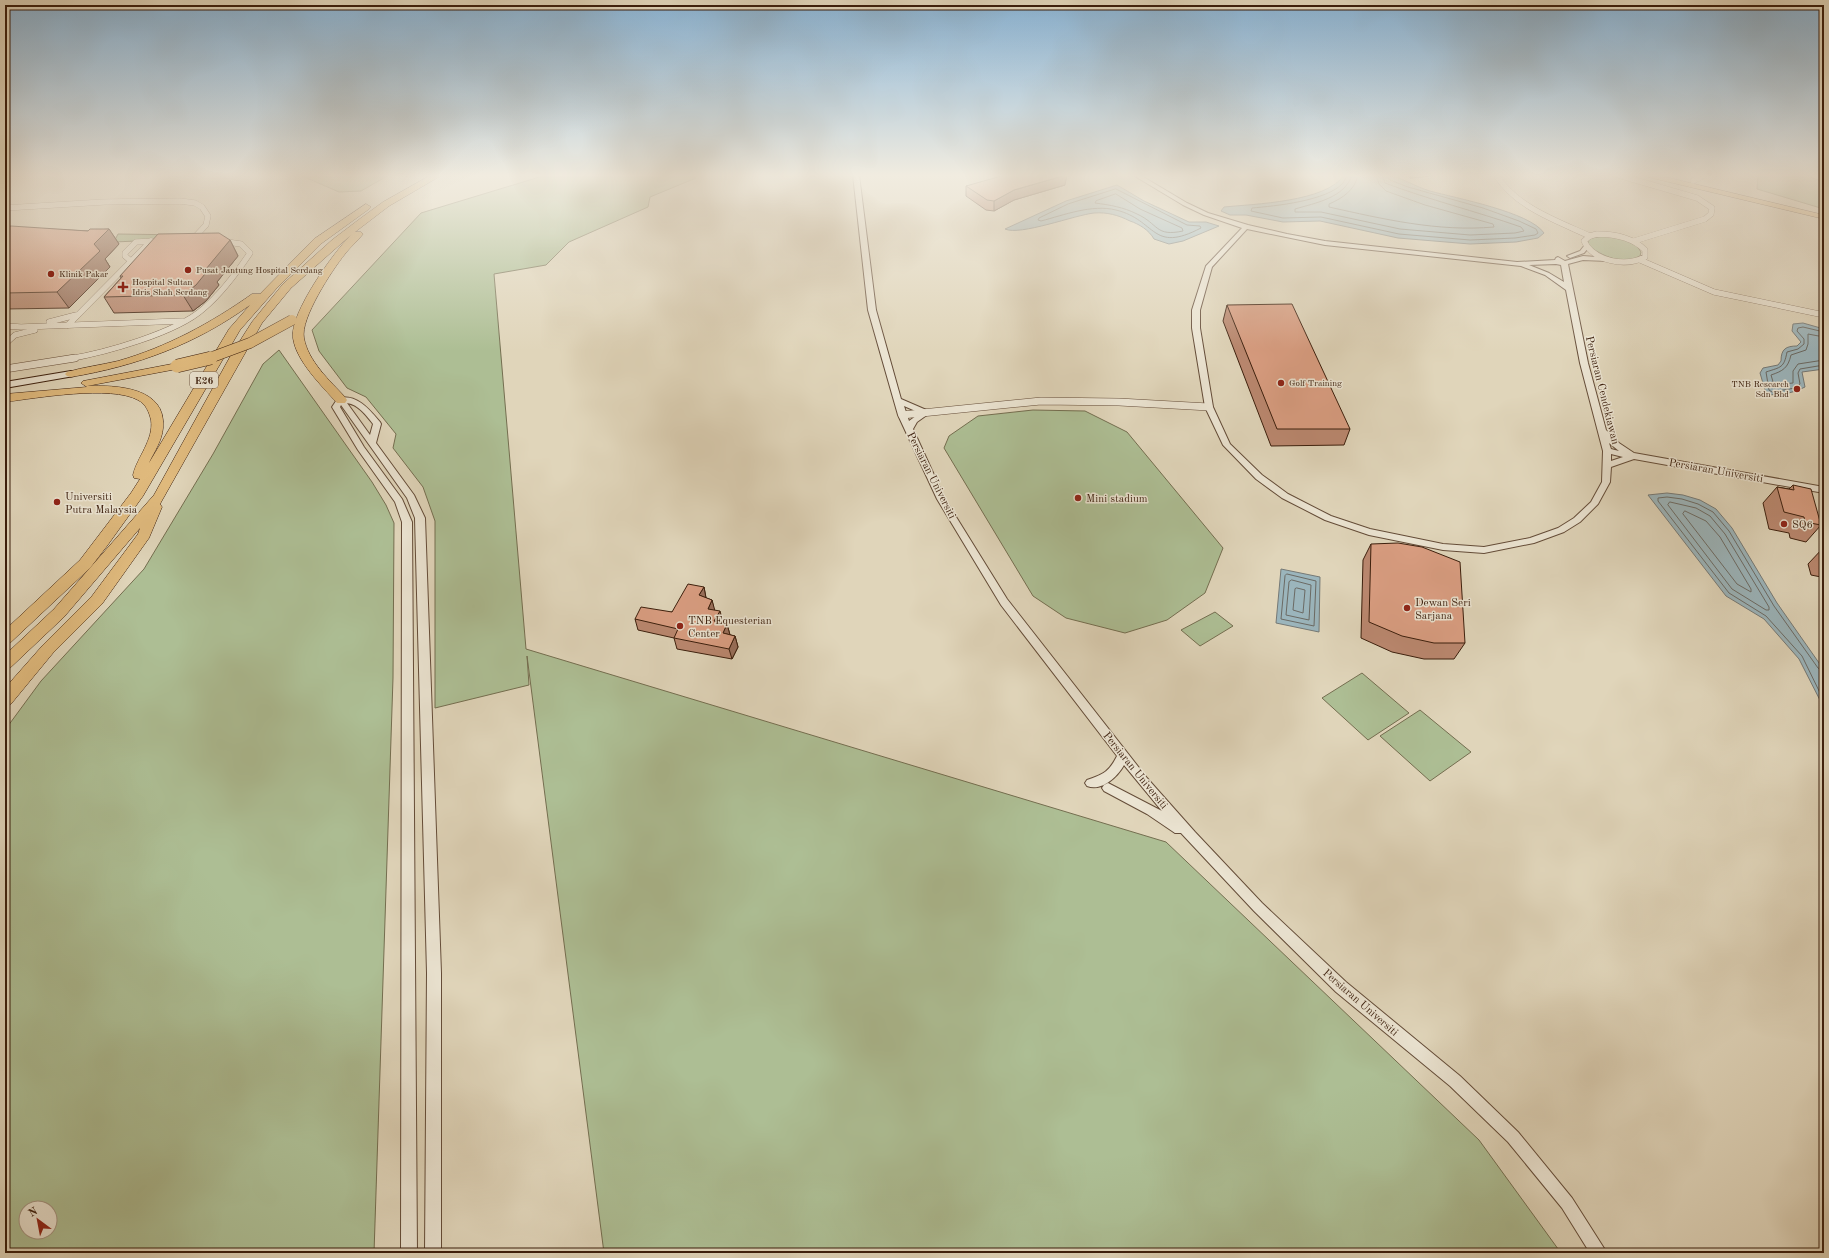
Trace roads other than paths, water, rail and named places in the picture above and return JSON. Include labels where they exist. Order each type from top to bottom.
[{"type":"highway","name":"E26","points":[[5,639],[85,564],[102,543],[136,496],[235,329],[286,273],[318,241],[328,234]]},
{"type":"highway","name":"E26","points":[[5,664],[59,613],[159,497],[237,355],[257,322],[287,286],[347,234]]},
{"type":"highway","points":[[341,400],[313,368],[301,346],[298,330],[306,309],[340,253],[359,234]]},
{"type":"highway","points":[[71,374],[124,363],[162,350],[198,334],[226,318],[286,273]]},
{"type":"highway","points":[[5,397],[177,366],[228,354],[252,344],[292,320],[306,309]]},
{"type":"highway","points":[[5,397],[92,389],[109,390],[141,396],[148,401],[153,407],[157,419],[157,435],[140,470],[136,496]]},
{"type":"highway","points":[[5,699],[48,649],[97,600],[144,535],[159,497]]},
{"type":"main road","points":[[5,385],[71,374]]},
{"type":"street","points":[[198,241],[190,241],[200,234]]},
{"type":"street","name":"Persiaran Universiti","points":[[863,234],[872,310],[902,415],[941,499],[1004,602],[1123,755],[1191,836],[1258,907],[1341,987],[1455,1081],[1513,1137],[1567,1203],[1599,1253]]},
{"type":"street","name":"Persiaran Cendekiawan","points":[[1240,234],[1209,266],[1196,310],[1196,328],[1209,407],[1215,422],[1228,445],[1249,468],[1285,496],[1305,507],[1356,528],[1385,536],[1443,546],[1484,550],[1531,541],[1561,530],[1577,520],[1594,504],[1606,482],[1607,451],[1584,363],[1568,288],[1559,262]]},
{"type":"street","points":[[1279,234],[1325,243],[1517,264],[1559,262],[1583,258],[1628,262],[1640,260],[1645,257],[1646,253],[1643,248],[1634,241],[1613,235],[1598,234],[1590,236],[1584,241],[1586,246],[1592,252],[1607,259]]},
{"type":"street","points":[[1585,234],[1590,236]]},
{"type":"street","points":[[1634,241],[1658,234]]},
{"type":"street","points":[[5,369],[86,356],[160,333],[202,310],[233,279],[250,253],[243,245],[233,242],[212,240]]},
{"type":"street","points":[[132,262],[125,256],[125,253],[136,242],[167,241]]},
{"type":"street","points":[[68,325],[151,242]]},
{"type":"street","points":[[1559,262],[1582,252],[1586,246]]},
{"type":"street","points":[[1640,260],[1714,292],[1732,297],[1824,315]]},
{"type":"street","points":[[1517,264],[1548,274],[1568,288]]},
{"type":"street","points":[[5,331],[78,315]]},
{"type":"street","points":[[5,326],[21,327],[185,320]]},
{"type":"street","points":[[5,344],[16,335],[41,329],[158,325],[161,327],[174,324],[174,321]]},
{"type":"street","points":[[5,374],[14,367]]},
{"type":"street","points":[[5,380],[22,382]]},
{"type":"street","points":[[409,1253],[407,522],[399,501],[362,448],[336,407],[341,400],[411,497],[420,518],[434,973],[433,1253]]},
{"type":"street","points":[[898,400],[911,407],[927,412]]},
{"type":"street","points":[[902,415],[1041,400],[1119,402],[1209,407]]},
{"type":"street","points":[[909,428],[914,420],[927,412]]},
{"type":"street","points":[[1602,431],[1616,445],[1635,456]]},
{"type":"street","name":"Persiaran Universiti","points":[[1607,451],[1824,490]]},
{"type":"street","points":[[1607,465],[1635,456]]},
{"type":"street","points":[[1091,783],[1106,779],[1115,772],[1123,755]]},
{"type":"street","points":[[1108,788],[1151,810],[1191,836]]},
{"type":"water","points":[[1150,234],[1201,234],[1183,241],[1169,244],[1154,239]]},
{"type":"water","points":[[1378,234],[1543,234],[1538,238],[1516,242],[1470,244],[1398,238]]},
{"type":"water","points":[[1803,323],[1824,329],[1824,369],[1802,372],[1805,387],[1800,389],[1777,395],[1760,393],[1765,390],[1760,373],[1763,368],[1778,365],[1785,349],[1797,346],[1801,342],[1792,331],[1793,324]]},
{"type":"water","points":[[1667,493],[1683,495],[1700,500],[1716,509],[1732,528],[1777,603],[1824,670],[1824,708],[1799,659],[1764,619],[1726,596],[1648,495]]},
{"type":"water","points":[[1281,569],[1320,577],[1319,632],[1276,623]]},
{"type":"place","name":"Pusat Jantung Hospital Serdang","points":[[188,270]]},
{"type":"place","name":"Klinik Pakar","points":[[51,274]]},
{"type":"place","name":"Hospital Sultan Idris Shah Serdang","points":[[123,287]]},
{"type":"place","name":"Golf Training","points":[[1281,383]]},
{"type":"place","name":"TNB Research Sdn Bhd","points":[[1797,389]]},
{"type":"place","name":"Mini stadium","points":[[1078,498]]},
{"type":"place","name":"Universiti Putra Malaysia","points":[[57,502]]},
{"type":"place","name":"SQ6","points":[[1784,524]]},
{"type":"place","name":"Dewan Seri Sarjana","points":[[1407,608]]},
{"type":"place","name":"TNB Equesterian Center","points":[[680,626]]}]
